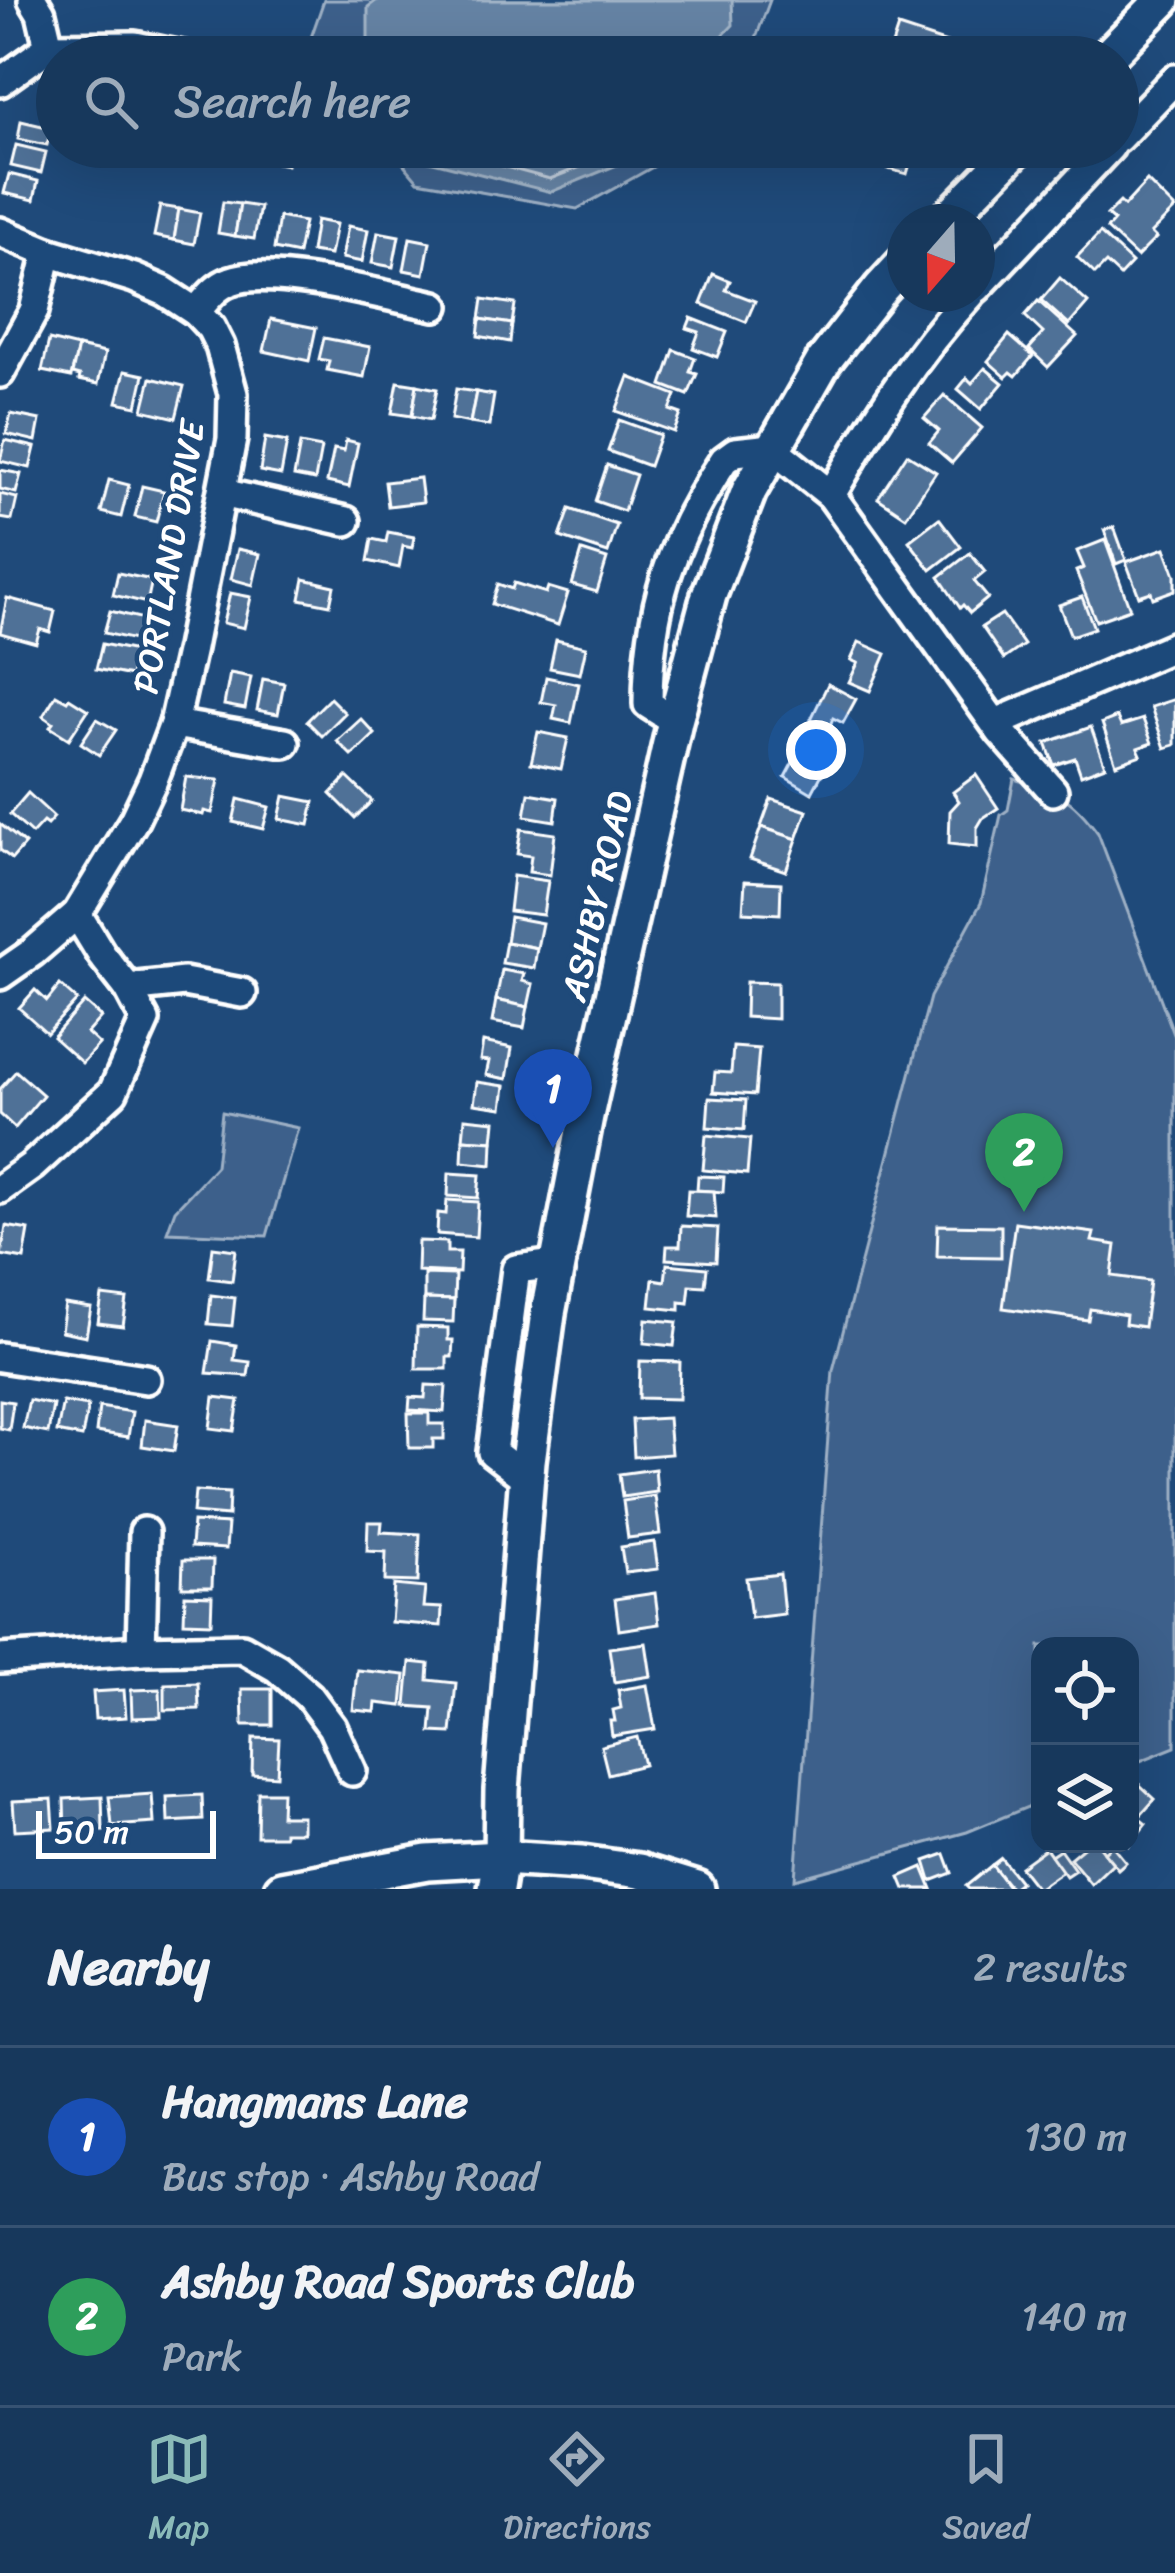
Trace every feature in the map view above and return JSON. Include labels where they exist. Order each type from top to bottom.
[{"type":"main road","points":[[1128,36],[1163,0]]},
{"type":"main road","points":[[962,204],[997,168]]},
{"type":"main road","name":"ASHBY ROAD","points":[[499,1874],[537,1388],[556,1264],[675,721],[709,595],[749,491],[823,362],[887,281]]},
{"type":"main road","points":[[281,1889],[427,1862],[499,1874],[582,1863],[639,1871],[697,1889]]},
{"type":"street","points":[[33,0],[46,36]]},
{"type":"street","points":[[0,82],[36,56]]},
{"type":"street","points":[[1139,116],[1175,79]]},
{"type":"street","points":[[995,269],[1089,168]]},
{"type":"street","points":[[0,232],[47,252],[134,278],[196,312],[228,281],[252,276],[305,280],[435,306]]},
{"type":"street","points":[[0,373],[34,311],[47,252]]},
{"type":"street","name":"PORTLAND DRIVE","points":[[0,975],[77,914],[134,820],[174,724],[232,440],[233,394],[220,346],[196,312]]},
{"type":"street","points":[[830,495],[879,411],[955,312]]},
{"type":"street","points":[[675,721],[648,704],[648,666],[653,624],[677,541],[724,460],[735,452],[772,448],[830,495],[1026,763],[1053,791]]},
{"type":"street","points":[[222,493],[346,521]]},
{"type":"street","points":[[996,722],[1175,646]]},
{"type":"street","points":[[174,724],[285,743]]},
{"type":"street","points":[[0,1189],[113,1092],[145,1020],[77,914]]},
{"type":"street","points":[[128,988],[184,982],[242,993]]},
{"type":"street","points":[[0,1357],[146,1379]]},
{"type":"street","points":[[141,1650],[144,1532]]},
{"type":"street","points":[[0,1659],[242,1648],[309,1696],[332,1727],[352,1772]]},
{"type":"shaded area","points":[[324,0],[770,0],[757,36],[312,36]]},
{"type":"shaded area","points":[[407,168],[651,168],[577,209],[418,181]]},
{"type":"shaded area","points":[[1014,779],[1062,797],[1098,833],[1175,1037],[1175,1747],[1139,1761],[1139,1637],[1031,1637],[1031,1806],[967,1832],[795,1879],[833,1370],[930,997],[981,903],[1001,815],[1008,810]]},
{"type":"shaded area","points":[[222,1112],[298,1128],[267,1236],[167,1232],[175,1210],[216,1166]]},
{"type":"water","points":[[377,0],[732,0],[733,25],[722,36],[368,36],[368,7]]},
{"type":"water","points":[[456,168],[610,168],[551,192]]},
{"type":"building","points":[[898,27],[926,36],[895,36]]},
{"type":"building","points":[[21,121],[36,124],[36,143],[18,139]]},
{"type":"building","points":[[16,145],[36,150],[36,168],[42,168],[41,173],[11,166]]},
{"type":"building","points":[[9,174],[38,181],[34,200],[4,193]]},
{"type":"building","points":[[1147,181],[1175,209],[1151,233],[1156,238],[1137,257],[1107,229],[1114,221],[1107,215],[1120,202],[1124,206]]},
{"type":"building","points":[[223,202],[240,204],[235,236],[218,233]]},
{"type":"building","points":[[240,204],[260,207],[254,239],[235,236]]},
{"type":"building","points":[[160,206],[179,209],[174,240],[154,236]]},
{"type":"building","points":[[179,209],[200,213],[194,244],[174,240]]},
{"type":"building","points":[[279,217],[304,222],[298,254],[274,249]]},
{"type":"building","points":[[316,220],[336,224],[330,255],[311,252]]},
{"type":"building","points":[[348,226],[368,230],[362,262],[342,258]]},
{"type":"building","points":[[378,232],[399,236],[393,267],[372,263]]},
{"type":"building","points":[[1100,233],[1132,263],[1120,276],[1106,263],[1095,274],[1077,257]]},
{"type":"building","points":[[410,238],[430,242],[424,274],[404,270]]},
{"type":"building","points":[[713,274],[730,281],[726,290],[755,301],[746,322],[701,304]]},
{"type":"building","points":[[1060,278],[1088,303],[1069,325],[1041,300]]},
{"type":"building","points":[[483,299],[515,304],[512,324],[480,319]]},
{"type":"building","points":[[1038,301],[1077,336],[1048,367],[1029,349],[1043,333],[1025,316]]},
{"type":"building","points":[[691,318],[727,332],[717,357],[693,348],[699,332],[687,328]]},
{"type":"building","points":[[271,319],[316,328],[309,361],[264,351]]},
{"type":"building","points":[[480,319],[512,324],[510,342],[478,336]]},
{"type":"building","points":[[1009,335],[1033,356],[1016,376],[1011,372],[1006,377],[988,361]]},
{"type":"building","points":[[324,338],[370,347],[364,377],[327,370],[329,361],[319,359]]},
{"type":"building","points":[[49,340],[78,347],[71,377],[42,371]]},
{"type":"building","points":[[78,347],[105,353],[98,384],[72,374]]},
{"type":"building","points":[[674,350],[695,358],[690,372],[697,374],[688,395],[662,385]]},
{"type":"building","points":[[985,368],[1003,383],[981,409],[958,389],[967,378],[972,383]]},
{"type":"building","points":[[125,371],[144,375],[137,406],[117,402]]},
{"type":"building","points":[[629,377],[676,395],[670,410],[681,414],[674,432],[616,411]]},
{"type":"building","points":[[151,378],[184,386],[176,418],[143,410]]},
{"type":"building","points":[[398,382],[417,385],[412,416],[392,413]]},
{"type":"building","points":[[417,385],[437,389],[431,420],[412,416]]},
{"type":"building","points":[[456,389],[476,392],[470,423],[451,419]]},
{"type":"building","points":[[476,392],[494,395],[489,426],[470,423]]},
{"type":"building","points":[[944,395],[982,428],[952,463],[929,443],[939,431],[924,418]]},
{"type":"building","points":[[11,414],[40,420],[36,441],[6,434]]},
{"type":"building","points":[[619,420],[660,435],[649,466],[608,451]]},
{"type":"building","points":[[265,438],[287,442],[281,475],[260,471]]},
{"type":"building","points":[[5,440],[35,447],[30,468],[0,461]]},
{"type":"building","points":[[346,440],[358,443],[349,487],[327,482],[334,449],[344,451]]},
{"type":"building","points":[[300,444],[321,448],[315,480],[294,476]]},
{"type":"building","points":[[907,454],[936,472],[906,517],[878,498]]},
{"type":"building","points":[[607,465],[636,475],[624,511],[595,501]]},
{"type":"building","points":[[0,470],[21,474],[16,493],[0,489]]},
{"type":"building","points":[[420,478],[423,502],[388,506],[385,482]]},
{"type":"building","points":[[109,480],[129,485],[121,517],[101,512]]},
{"type":"building","points":[[142,486],[164,491],[156,522],[135,517]]},
{"type":"building","points":[[0,494],[17,498],[12,520],[0,518]]},
{"type":"building","points":[[570,509],[617,525],[608,553],[560,537]]},
{"type":"building","points":[[939,518],[961,547],[931,570],[909,541]]},
{"type":"building","points":[[1114,527],[1126,560],[1116,564],[1104,530]]},
{"type":"building","points":[[388,532],[414,537],[412,548],[403,546],[399,568],[368,561],[372,539],[386,542]]},
{"type":"building","points":[[1105,540],[1130,609],[1096,621],[1076,571],[1084,568],[1077,551]]},
{"type":"building","points":[[1165,548],[1175,590],[1153,598],[1151,592],[1139,596],[1126,562]]},
{"type":"building","points":[[238,549],[260,554],[253,585],[231,579]]},
{"type":"building","points":[[582,551],[607,559],[597,592],[572,585]]},
{"type":"building","points":[[970,553],[985,572],[974,581],[988,598],[970,613],[963,605],[960,608],[939,577]]},
{"type":"building","points":[[118,573],[152,580],[147,603],[113,595]]},
{"type":"building","points":[[304,579],[334,586],[330,605],[300,599]]},
{"type":"building","points":[[514,583],[546,593],[548,587],[568,593],[558,625],[492,604],[498,584],[512,589]]},
{"type":"building","points":[[230,593],[251,597],[244,628],[223,623]]},
{"type":"building","points":[[1082,597],[1094,628],[1071,636],[1059,605]]},
{"type":"building","points":[[7,598],[55,611],[50,632],[40,629],[36,643],[0,633]]},
{"type":"building","points":[[110,611],[144,619],[139,641],[104,633]]},
{"type":"building","points":[[1002,614],[1024,645],[1004,659],[982,627]]},
{"type":"building","points":[[556,640],[586,647],[580,674],[550,668]]},
{"type":"building","points":[[859,642],[886,654],[870,691],[849,682],[858,663],[851,660]]},
{"type":"building","points":[[102,644],[136,651],[131,676],[96,669]]},
{"type":"building","points":[[230,673],[251,677],[245,709],[224,705]]},
{"type":"building","points":[[546,677],[579,684],[571,723],[553,719],[556,705],[541,702]]},
{"type":"building","points":[[263,679],[284,683],[278,714],[257,710]]},
{"type":"building","points":[[828,684],[856,699],[843,723],[833,718],[829,728],[811,719]]},
{"type":"building","points":[[56,695],[88,710],[69,739],[50,727],[53,723],[43,716]]},
{"type":"building","points":[[330,698],[345,713],[322,736],[307,721]]},
{"type":"building","points":[[1175,699],[1175,745],[1165,748],[1151,707]]},
{"type":"building","points":[[1117,717],[1121,726],[1143,719],[1152,743],[1138,748],[1141,755],[1116,764],[1102,723]]},
{"type":"building","points":[[97,719],[116,730],[99,755],[81,743]]},
{"type":"building","points":[[361,719],[375,734],[352,756],[337,741]]},
{"type":"building","points":[[1091,727],[1105,766],[1081,775],[1075,758],[1054,765],[1046,743]]},
{"type":"building","points":[[538,732],[568,738],[561,769],[531,763]]},
{"type":"building","points":[[808,734],[835,749],[812,793],[785,777]]},
{"type":"building","points":[[976,775],[998,808],[977,828],[977,847],[949,844],[950,811],[959,801],[953,792]]},
{"type":"building","points":[[186,777],[219,780],[212,813],[180,810]]},
{"type":"building","points":[[347,777],[372,801],[355,818],[331,794]]},
{"type":"building","points":[[28,793],[54,817],[32,834],[10,814]]},
{"type":"building","points":[[529,793],[558,798],[555,821],[525,816]]},
{"type":"building","points":[[284,796],[314,802],[309,825],[279,819]]},
{"type":"building","points":[[238,799],[269,807],[263,829],[233,822]]},
{"type":"building","points":[[771,799],[807,811],[797,839],[761,827]]},
{"type":"building","points":[[0,824],[25,844],[12,859],[0,850]]},
{"type":"building","points":[[761,827],[797,839],[786,871],[750,859]]},
{"type":"building","points":[[521,829],[555,834],[550,875],[529,872],[531,856],[517,854]]},
{"type":"building","points":[[513,876],[548,881],[543,915],[509,911]]},
{"type":"building","points":[[745,881],[781,883],[780,914],[743,912]]},
{"type":"building","points":[[510,917],[542,923],[537,948],[506,942]]},
{"type":"building","points":[[506,942],[537,948],[534,968],[502,963]]},
{"type":"building","points":[[502,970],[524,974],[522,981],[533,984],[528,1007],[496,1000]]},
{"type":"building","points":[[746,982],[777,983],[777,1019],[745,1017]]},
{"type":"building","points":[[60,985],[77,1000],[47,1033],[19,1008],[35,990],[47,1001]]},
{"type":"building","points":[[496,1000],[528,1007],[524,1028],[492,1022]]},
{"type":"building","points":[[84,1002],[101,1017],[87,1033],[99,1044],[82,1063],[53,1037]]},
{"type":"building","points":[[483,1042],[512,1048],[507,1079],[486,1075],[489,1061],[480,1060]]},
{"type":"building","points":[[733,1047],[759,1049],[755,1095],[713,1092],[715,1072],[731,1073]]},
{"type":"building","points":[[16,1071],[43,1095],[15,1128],[0,1114],[0,1089]]},
{"type":"building","points":[[477,1082],[505,1086],[502,1108],[474,1104]]},
{"type":"building","points":[[709,1098],[746,1100],[744,1130],[707,1127]]},
{"type":"building","points":[[465,1118],[495,1121],[493,1141],[463,1139]]},
{"type":"building","points":[[706,1135],[750,1139],[747,1174],[703,1170]]},
{"type":"building","points":[[463,1139],[493,1141],[492,1165],[462,1162]]},
{"type":"building","points":[[449,1173],[480,1175],[478,1198],[448,1196]]},
{"type":"building","points":[[698,1176],[724,1177],[723,1192],[697,1190]]},
{"type":"building","points":[[688,1190],[714,1191],[716,1218],[686,1216]]},
{"type":"building","points":[[447,1200],[478,1202],[476,1237],[437,1234],[438,1213],[446,1214]]},
{"type":"building","points":[[1015,1222],[1094,1233],[1092,1241],[1116,1245],[1112,1276],[1150,1281],[1144,1327],[1125,1324],[1126,1315],[1090,1309],[1088,1320],[1003,1308]]},
{"type":"building","points":[[938,1225],[1001,1226],[1001,1257],[937,1256]]},
{"type":"building","points":[[6,1226],[29,1230],[24,1259],[1,1255]]},
{"type":"building","points":[[681,1226],[718,1228],[716,1262],[666,1259],[667,1246],[680,1246]]},
{"type":"building","points":[[418,1241],[447,1242],[447,1252],[460,1252],[459,1273],[417,1271]]},
{"type":"building","points":[[213,1247],[236,1250],[232,1281],[209,1278]]},
{"type":"building","points":[[667,1264],[707,1268],[705,1286],[690,1285],[688,1303],[680,1302],[680,1310],[650,1307],[653,1279],[665,1281]]},
{"type":"building","points":[[424,1274],[455,1275],[454,1300],[424,1299]]},
{"type":"building","points":[[211,1295],[235,1298],[232,1326],[208,1324]]},
{"type":"building","points":[[102,1296],[127,1299],[123,1326],[98,1323]]},
{"type":"building","points":[[424,1299],[454,1300],[453,1322],[423,1321]]},
{"type":"building","points":[[65,1304],[91,1308],[86,1336],[61,1331]]},
{"type":"building","points":[[646,1319],[677,1322],[674,1346],[644,1343]]},
{"type":"building","points":[[417,1327],[448,1328],[448,1340],[453,1340],[447,1369],[416,1369]]},
{"type":"building","points":[[212,1341],[236,1345],[234,1360],[250,1362],[248,1376],[207,1373]]},
{"type":"building","points":[[640,1361],[680,1362],[679,1399],[639,1398]]},
{"type":"building","points":[[426,1385],[446,1386],[444,1412],[409,1410],[410,1397],[425,1398]]},
{"type":"building","points":[[214,1397],[239,1400],[234,1431],[210,1428]]},
{"type":"building","points":[[0,1400],[13,1402],[9,1430],[0,1428]]},
{"type":"building","points":[[29,1400],[53,1405],[48,1433],[23,1428]]},
{"type":"building","points":[[63,1402],[88,1406],[82,1437],[57,1432]]},
{"type":"building","points":[[99,1407],[132,1412],[128,1437],[96,1432]]},
{"type":"building","points":[[408,1413],[429,1413],[429,1424],[444,1424],[444,1439],[433,1439],[433,1448],[409,1448]]},
{"type":"building","points":[[668,1418],[671,1454],[634,1457],[632,1420]]},
{"type":"building","points":[[145,1420],[178,1425],[174,1451],[142,1446]]},
{"type":"building","points":[[655,1469],[657,1492],[622,1497],[619,1474]]},
{"type":"building","points":[[195,1491],[229,1493],[228,1516],[193,1513]]},
{"type":"building","points":[[655,1496],[660,1534],[628,1538],[623,1501]]},
{"type":"building","points":[[193,1522],[228,1524],[226,1549],[191,1547]]},
{"type":"building","points":[[368,1522],[382,1522],[381,1532],[420,1534],[418,1582],[385,1581],[386,1552],[367,1551]]},
{"type":"building","points":[[654,1542],[658,1569],[625,1573],[621,1547]]},
{"type":"building","points":[[183,1560],[213,1560],[212,1587],[182,1587]]},
{"type":"building","points":[[780,1574],[784,1614],[751,1618],[746,1578]]},
{"type":"building","points":[[394,1585],[425,1588],[423,1607],[442,1608],[441,1626],[391,1622]]},
{"type":"building","points":[[655,1593],[659,1624],[619,1630],[615,1599]]},
{"type":"building","points":[[185,1595],[212,1596],[211,1623],[184,1622]]},
{"type":"building","points":[[646,1643],[651,1676],[614,1682],[609,1648]]},
{"type":"building","points":[[410,1662],[429,1664],[428,1680],[456,1683],[451,1733],[431,1732],[433,1708],[406,1706]]},
{"type":"building","points":[[357,1670],[405,1675],[402,1706],[376,1703],[375,1712],[353,1710]]},
{"type":"building","points":[[198,1683],[199,1709],[165,1710],[165,1684]]},
{"type":"building","points":[[647,1685],[655,1729],[612,1736],[613,1710],[621,1708],[618,1690]]},
{"type":"building","points":[[160,1689],[161,1717],[132,1718],[131,1690]]},
{"type":"building","points":[[242,1689],[272,1689],[272,1725],[243,1725]]},
{"type":"building","points":[[124,1690],[126,1717],[95,1719],[93,1692]]},
{"type":"building","points":[[637,1737],[644,1765],[608,1774],[601,1746]]},
{"type":"building","points":[[253,1738],[279,1739],[277,1776],[252,1774]]},
{"type":"building","points":[[1139,1786],[1155,1799],[1140,1816],[1139,1815]]},
{"type":"building","points":[[258,1792],[282,1792],[281,1816],[302,1816],[302,1832],[257,1836]]},
{"type":"building","points":[[152,1794],[154,1823],[112,1826],[109,1797]]},
{"type":"building","points":[[202,1795],[203,1820],[168,1822],[167,1797]]},
{"type":"building","points":[[102,1797],[103,1831],[65,1832],[64,1799]]},
{"type":"building","points":[[52,1799],[54,1828],[15,1830],[13,1801]]},
{"type":"building","points":[[1039,1853],[1050,1853],[1063,1871],[1037,1889],[1020,1867]]},
{"type":"building","points":[[1063,1853],[1075,1870],[1066,1876],[1051,1855]]},
{"type":"building","points":[[1076,1853],[1105,1853],[1113,1863],[1091,1884],[1070,1858]]},
{"type":"building","points":[[1105,1853],[1119,1853],[1126,1862],[1118,1869]]},
{"type":"building","points":[[945,1854],[952,1873],[931,1881],[925,1861]]},
{"type":"building","points":[[1001,1858],[1020,1882],[1011,1889],[992,1865]]},
{"type":"building","points":[[992,1865],[1010,1889],[966,1886]]},
{"type":"building","points":[[923,1867],[932,1889],[905,1889],[900,1877]]},
{"type":"place","name":"Hangmans Lane","points":[[553,1148]]},
{"type":"place","name":"Ashby Road Sports Club","points":[[1024,1212]]}]
